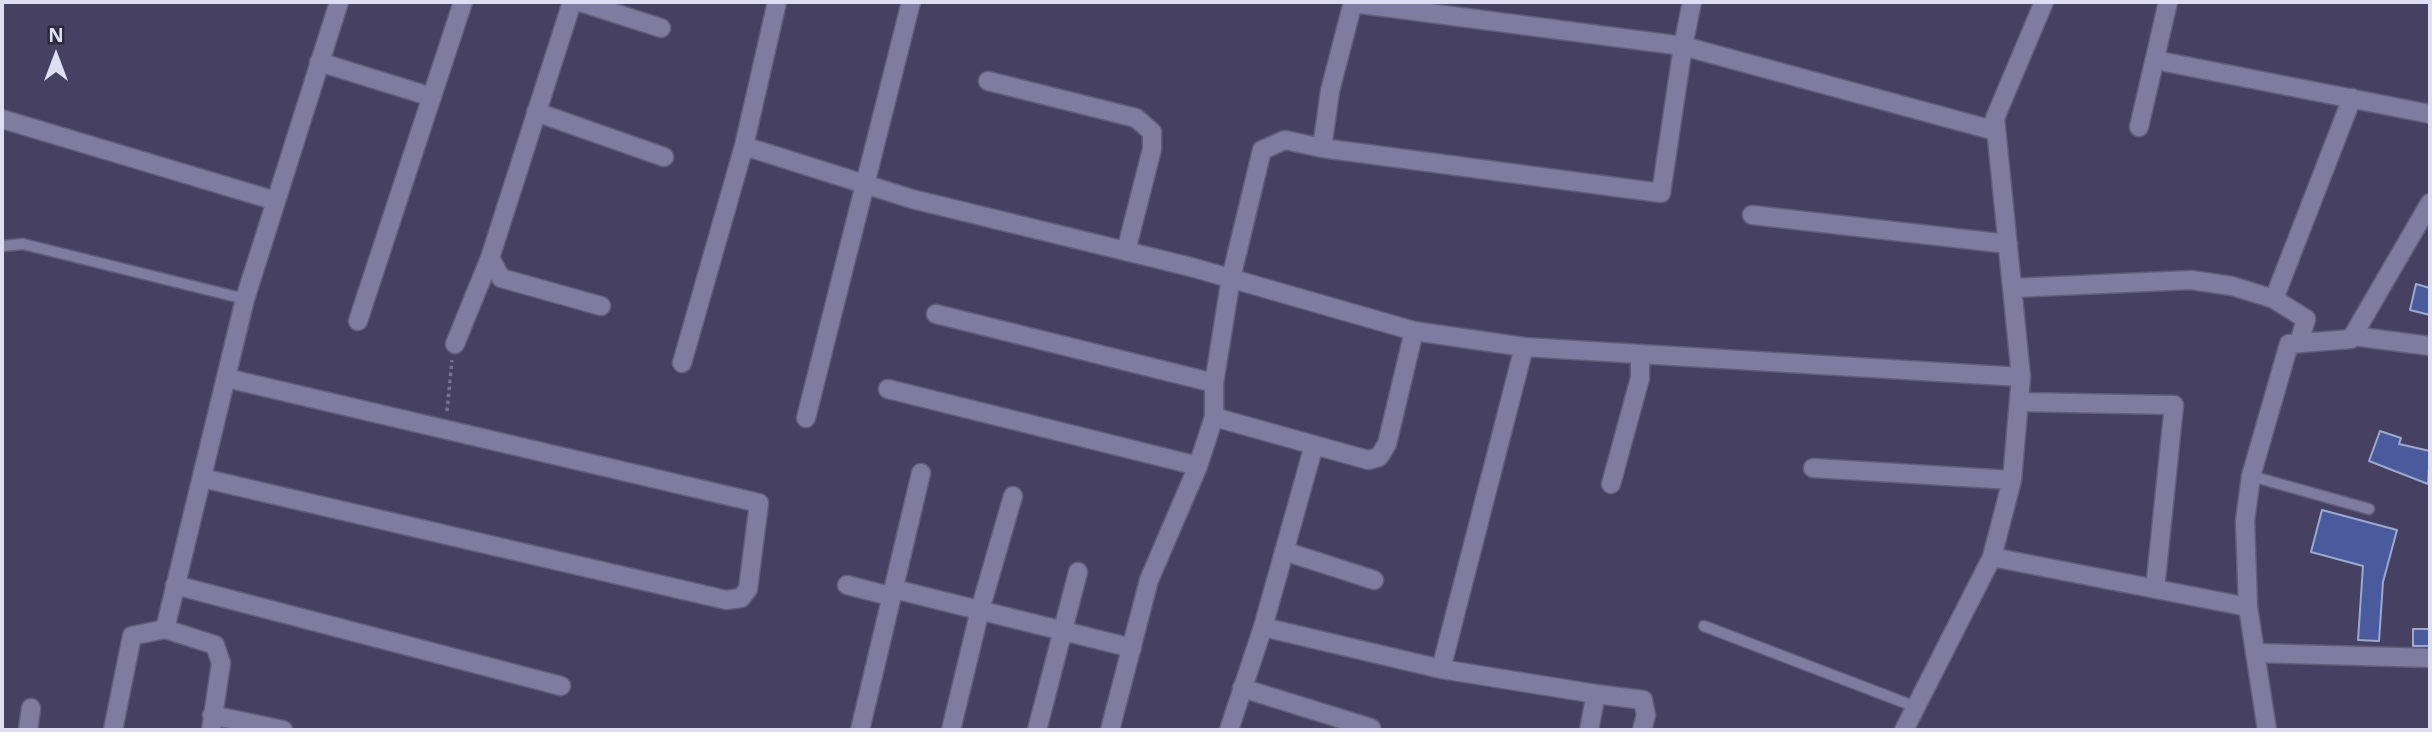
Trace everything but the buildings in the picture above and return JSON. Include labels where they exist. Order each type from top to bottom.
[{"type":"street","points":[[164,629],[245,299],[340,2]]},
{"type":"street","points":[[358,321],[463,2]]},
{"type":"street","points":[[456,344],[490,258],[572,2]]},
{"type":"street","points":[[580,2],[661,28]]},
{"type":"street","points":[[682,363],[744,146],[777,2]]},
{"type":"street","points":[[806,418],[867,185],[911,2]]},
{"type":"street","points":[[1322,148],[1330,91],[1353,2],[1683,46],[1996,131]]},
{"type":"street","points":[[1110,730],[1149,580],[1198,466],[1214,417],[1214,383],[1231,278],[1262,150],[1285,140],[1322,148],[1661,193],[1692,2]]},
{"type":"street","points":[[1904,730],[1992,557],[2012,480],[2021,377],[1995,118],[2044,2]]},
{"type":"street","points":[[2139,127],[2168,2]]},
{"type":"street","points":[[2155,60],[2430,114]]},
{"type":"street","points":[[319,62],[432,97]]},
{"type":"street","points":[[988,81],[1136,118],[1152,132],[1152,149],[1126,251]]},
{"type":"street","points":[[2274,299],[2352,98]]},
{"type":"street","points":[[536,111],[664,157]]},
{"type":"street","points":[[2,119],[276,201]]},
{"type":"street","points":[[744,146],[912,199],[1231,278],[1414,331],[1524,347],[2021,377]]},
{"type":"street","points":[[2267,730],[2248,607],[2245,521],[2251,476],[2289,344],[2351,339],[2430,203]]},
{"type":"street","points":[[1752,215],[2008,244]]},
{"type":"street","points":[[490,258],[501,278],[601,306]]},
{"type":"street","points":[[2012,288],[2191,280],[2231,286],[2274,299],[2306,319],[2300,343]]},
{"type":"street","points":[[936,314],[1214,383]]},
{"type":"street","points":[[1214,417],[1368,460],[1379,457],[1387,444],[1414,331]]},
{"type":"street","points":[[2353,336],[2430,346]]},
{"type":"street","points":[[1441,669],[1524,347]]},
{"type":"street","points":[[1611,484],[1640,378],[1640,355]]},
{"type":"street","points":[[202,478],[726,600],[741,598],[748,589],[760,503],[226,378]]},
{"type":"street","points":[[888,389],[1198,466]]},
{"type":"street","points":[[2019,402],[2174,405],[2155,589]]},
{"type":"street","points":[[1229,730],[1263,627],[1314,445]]},
{"type":"street","points":[[1814,468],[2012,480]]},
{"type":"street","points":[[860,730],[890,596],[914,513],[921,474]]},
{"type":"street","points":[[951,730],[980,610],[1013,496]]},
{"type":"street","points":[[1284,551],[1374,580]]},
{"type":"street","points":[[1992,557],[2248,607]]},
{"type":"street","points":[[1037,730],[1078,572]]},
{"type":"street","points":[[175,584],[561,686]]},
{"type":"street","points":[[847,586],[890,596]]},
{"type":"street","points":[[890,596],[894,589],[1132,648]]},
{"type":"street","points":[[1263,627],[1441,669],[1643,700],[1646,716],[1642,730]]},
{"type":"street","points":[[113,730],[118,692],[132,636],[164,629],[215,645],[221,663],[212,723],[283,730]]},
{"type":"street","points":[[2255,653],[2430,658]]},
{"type":"street","points":[[1242,688],[1371,728]]},
{"type":"street","points":[[1589,730],[1596,694]]},
{"type":"street","points":[[28,730],[31,708]]},
{"type":"lane","points":[[2,246],[23,244],[245,299]]},
{"type":"lane","points":[[2251,476],[2369,509]]},
{"type":"lane","points":[[1704,626],[1916,707]]},
{"type":"path","points":[[446,429],[450,370],[456,344]]}]
